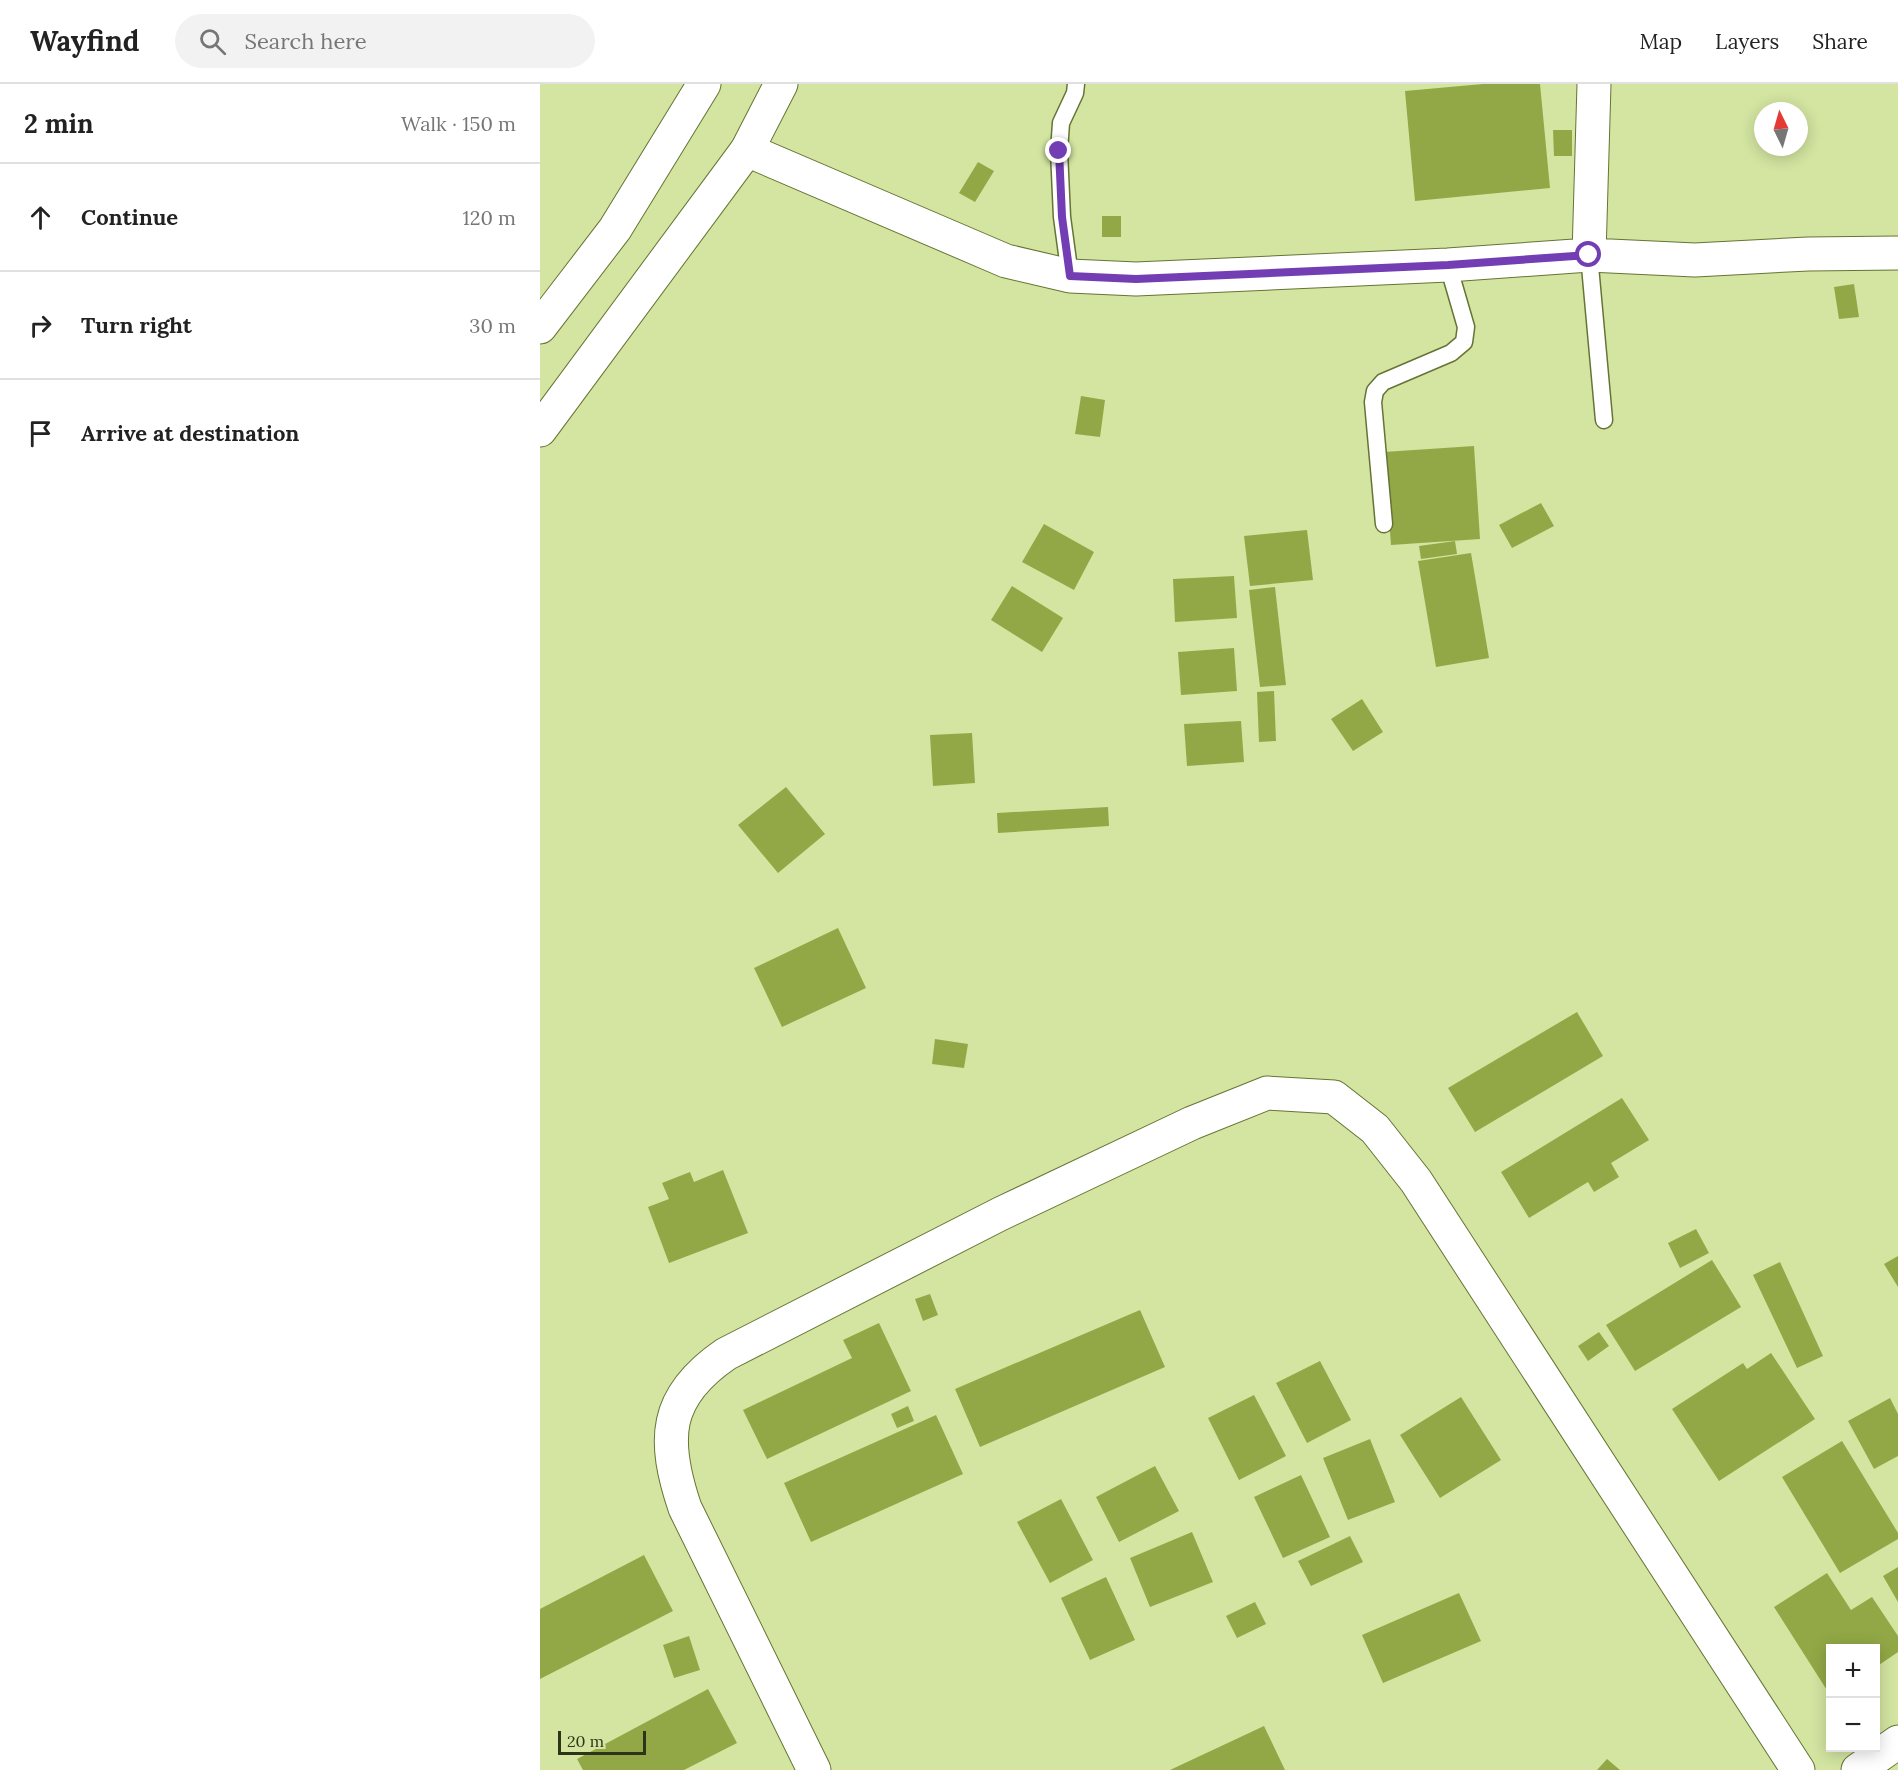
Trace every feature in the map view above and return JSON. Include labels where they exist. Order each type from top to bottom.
[{"type":"street","points":[[540,327],[615,229],[704,84]]},
{"type":"street","points":[[540,430],[747,150],[781,84]]},
{"type":"street","points":[[1589,255],[1594,84]]},
{"type":"street","points":[[747,150],[1006,261],[1070,276],[1136,279],[1448,265],[1589,255],[1695,260],[1808,254],[1898,253]]},
{"type":"street","points":[[814,1770],[684,1508],[676,1483],[670,1439],[680,1399],[694,1379],[726,1354],[1000,1214],[1192,1123],[1267,1093],[1334,1097],[1375,1129],[1416,1181],[1798,1770]]},
{"type":"street","points":[[1858,1770],[1898,1742]]},
{"type":"lane","points":[[1070,276],[1062,217],[1059,151],[1061,123],[1075,93],[1076,84]]},
{"type":"lane","points":[[1589,255],[1604,420]]},
{"type":"lane","points":[[1384,524],[1373,402],[1375,391],[1383,382],[1451,353],[1464,342],[1466,327],[1448,265]]},
{"type":"building","points":[[1483,84],[1540,84],[1550,188],[1415,201],[1405,91]]},
{"type":"building","points":[[1553,130],[1572,130],[1572,156],[1554,156]]},
{"type":"building","points":[[978,162],[994,171],[975,202],[959,193]]},
{"type":"building","points":[[1102,216],[1121,216],[1121,237],[1102,237]]},
{"type":"building","points":[[1854,284],[1859,317],[1839,319],[1834,287]]},
{"type":"building","points":[[1081,396],[1105,400],[1100,437],[1075,434]]},
{"type":"building","points":[[1474,446],[1480,539],[1391,545],[1384,452]]},
{"type":"building","points":[[1541,503],[1554,526],[1512,548],[1499,525]]},
{"type":"building","points":[[1044,524],[1094,552],[1074,590],[1022,562]]},
{"type":"building","points":[[1307,530],[1313,580],[1250,586],[1244,536]]},
{"type":"building","points":[[1455,541],[1457,554],[1421,559],[1419,546]]},
{"type":"building","points":[[1471,553],[1489,658],[1436,667],[1418,561]]},
{"type":"building","points":[[1234,576],[1237,618],[1175,622],[1173,579]]},
{"type":"building","points":[[1012,586],[1063,618],[1042,652],[991,620]]},
{"type":"building","points":[[1275,587],[1286,685],[1260,687],[1249,590]]},
{"type":"building","points":[[1234,648],[1237,691],[1181,695],[1178,652]]},
{"type":"building","points":[[1274,691],[1276,741],[1259,742],[1257,692]]},
{"type":"building","points":[[1362,699],[1383,732],[1353,751],[1331,719]]},
{"type":"building","points":[[1241,721],[1244,762],[1187,766],[1184,724]]},
{"type":"building","points":[[972,733],[975,783],[933,786],[930,735]]},
{"type":"building","points":[[786,787],[825,834],[778,873],[738,825]]},
{"type":"building","points":[[1108,807],[1109,826],[998,833],[997,813]]},
{"type":"building","points":[[838,928],[866,988],[782,1027],[754,968]]},
{"type":"building","points":[[1577,1012],[1603,1056],[1475,1132],[1448,1088]]},
{"type":"building","points":[[935,1039],[968,1044],[964,1068],[932,1064]]},
{"type":"building","points":[[1622,1098],[1649,1140],[1611,1163],[1619,1177],[1594,1192],[1588,1182],[1529,1218],[1501,1172]]},
{"type":"building","points":[[723,1170],[748,1233],[669,1263],[648,1207],[669,1199],[662,1183],[690,1172],[694,1182]]},
{"type":"building","points":[[1696,1229],[1709,1253],[1680,1268],[1668,1243]]},
{"type":"building","points":[[1898,1256],[1898,1287],[1884,1264]]},
{"type":"building","points":[[1712,1260],[1741,1307],[1635,1371],[1606,1325]]},
{"type":"building","points":[[1780,1262],[1823,1356],[1797,1368],[1753,1275]]},
{"type":"building","points":[[930,1294],[938,1315],[923,1321],[915,1299]]},
{"type":"building","points":[[1140,1310],[1165,1367],[980,1447],[955,1389]]},
{"type":"building","points":[[879,1323],[911,1391],[767,1459],[743,1410],[852,1358],[843,1340]]},
{"type":"building","points":[[1599,1332],[1609,1346],[1588,1361],[1578,1346]]},
{"type":"building","points":[[1771,1353],[1815,1419],[1719,1481],[1672,1409],[1743,1363],[1747,1369]]},
{"type":"building","points":[[1320,1361],[1351,1420],[1307,1443],[1276,1383]]},
{"type":"building","points":[[1254,1395],[1286,1456],[1239,1480],[1208,1418]]},
{"type":"building","points":[[1461,1397],[1501,1460],[1440,1498],[1400,1435]]},
{"type":"building","points":[[1890,1398],[1898,1414],[1898,1456],[1874,1469],[1848,1421]]},
{"type":"building","points":[[908,1406],[914,1421],[897,1428],[891,1414]]},
{"type":"building","points":[[936,1415],[963,1474],[811,1542],[784,1483]]},
{"type":"building","points":[[1370,1439],[1395,1502],[1348,1520],[1323,1458]]},
{"type":"building","points":[[1842,1441],[1898,1533],[1898,1539],[1840,1573],[1782,1477]]},
{"type":"building","points":[[1155,1466],[1179,1511],[1119,1542],[1096,1497]]},
{"type":"building","points":[[1301,1475],[1330,1537],[1283,1558],[1254,1497]]},
{"type":"building","points":[[1061,1499],[1093,1560],[1050,1583],[1017,1522]]},
{"type":"building","points":[[1192,1532],[1213,1582],[1150,1607],[1130,1558]]},
{"type":"building","points":[[1350,1536],[1363,1562],[1311,1586],[1298,1561]]},
{"type":"building","points":[[644,1555],[673,1611],[540,1679],[540,1609]]},
{"type":"building","points":[[1898,1567],[1898,1602],[1883,1576]]},
{"type":"building","points":[[1827,1573],[1851,1610],[1872,1597],[1898,1636],[1898,1652],[1880,1664],[1880,1644],[1826,1644],[1826,1689],[1774,1607]]},
{"type":"building","points":[[1106,1577],[1135,1640],[1090,1660],[1061,1598]]},
{"type":"building","points":[[1459,1593],[1481,1641],[1383,1683],[1362,1635]]},
{"type":"building","points":[[1255,1602],[1266,1624],[1237,1638],[1226,1616]]},
{"type":"building","points":[[689,1636],[700,1670],[674,1678],[663,1645]]},
{"type":"building","points":[[708,1689],[737,1743],[684,1770],[583,1770],[577,1759]]},
{"type":"building","points":[[1264,1726],[1285,1770],[1170,1770]]},
{"type":"building","points":[[1607,1759],[1620,1770],[1597,1770]]},
{"type":"route","points":[[1059,151],[1062,217],[1070,276],[1136,279],[1448,265],[1589,255]]}]
